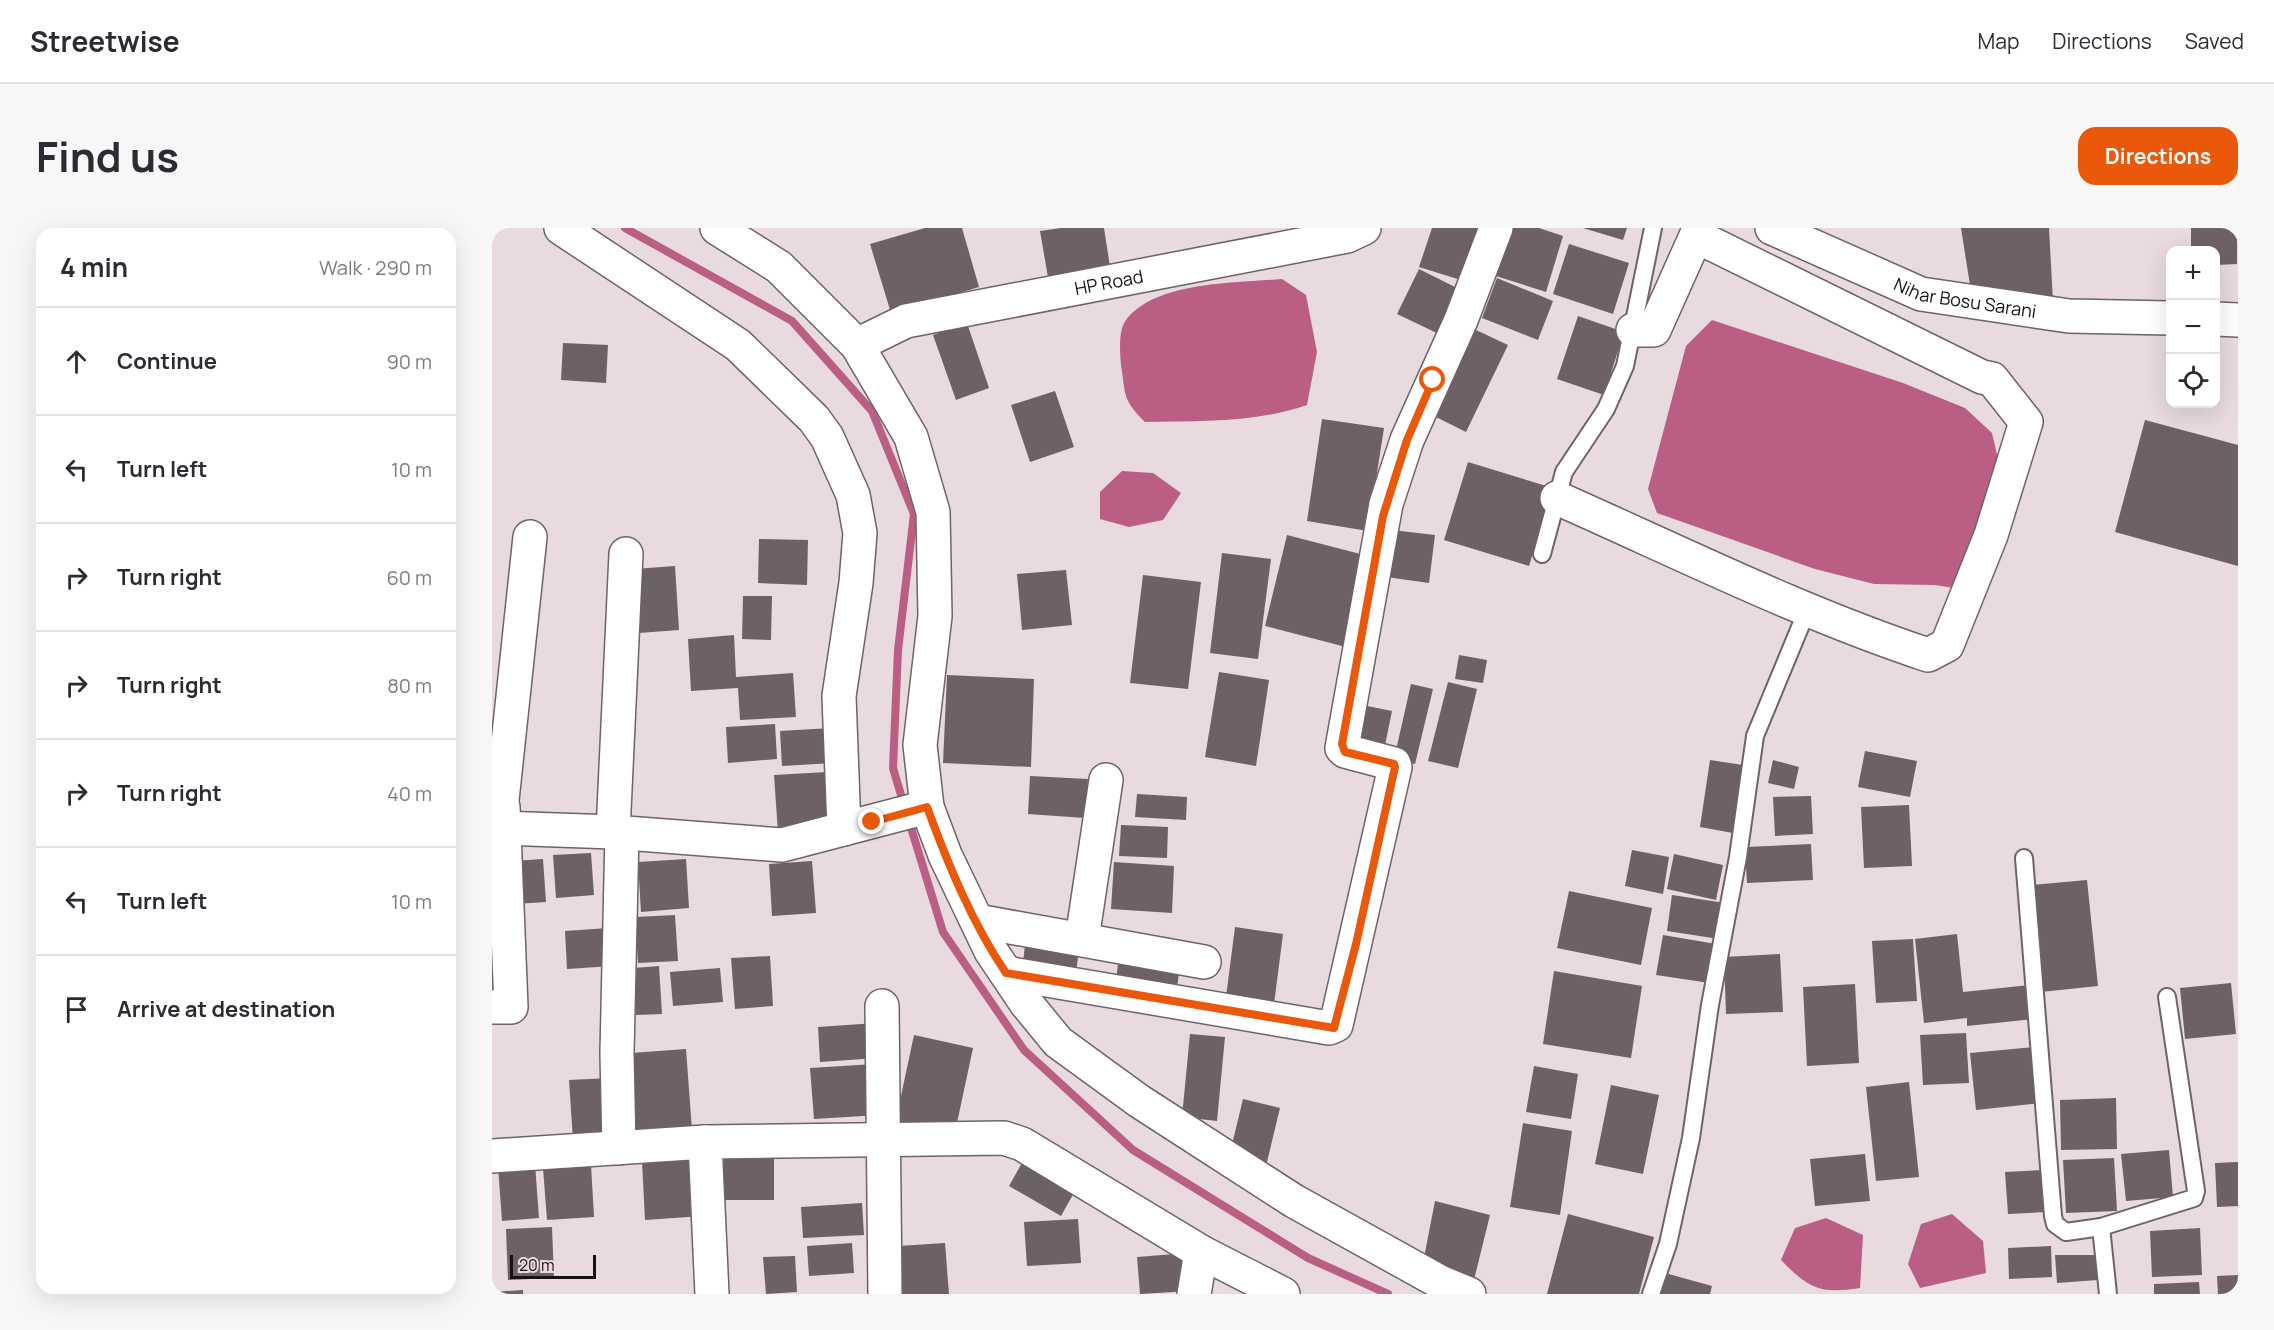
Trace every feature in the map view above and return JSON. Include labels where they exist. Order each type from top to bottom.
[{"type":"street","points":[[561,228],[738,345],[814,419],[827,436],[853,495],[860,533],[856,583],[839,696],[858,826]]},
{"type":"street","points":[[717,228],[779,267],[857,345],[911,437],[933,512],[935,616],[920,745],[921,810],[991,951],[1006,973],[1058,1042],[1139,1101],[1294,1201],[1440,1282],[1469,1294]]},
{"type":"street","name":"HP Road","points":[[857,345],[906,321],[1347,236],[1364,228]]},
{"type":"street","points":[[1006,973],[1329,1028],[1336,1025],[1395,767],[1394,764],[1345,752],[1342,748],[1383,516],[1407,440],[1461,320],[1496,228]]},
{"type":"street","name":"Nihar Bosu Sarani","points":[[1772,228],[1921,294],[2069,316],[2166,318]]},
{"type":"street","points":[[1557,498],[1808,608],[1928,655],[1947,645],[1991,535],[2026,422],[1992,379],[1982,377],[1696,236],[1654,330],[1633,330]]},
{"type":"street","points":[[2220,319],[2238,320]]},
{"type":"street","points":[[492,1007],[511,1007],[500,807],[530,537]]},
{"type":"street","points":[[619,1148],[617,832],[626,554]]},
{"type":"street","points":[[1082,939],[1106,780]]},
{"type":"street","points":[[500,807],[617,832],[782,845],[921,810]]},
{"type":"street","points":[[977,921],[1204,962]]},
{"type":"street","points":[[882,1006],[885,1294]]},
{"type":"street","points":[[492,1156],[705,1142],[884,1137],[1004,1137],[1022,1144],[1201,1252],[1283,1294]]},
{"type":"street","points":[[705,1142],[712,1294]]},
{"type":"street","points":[[1194,1294],[1201,1252]]},
{"type":"lane","points":[[1542,554],[1564,472],[1606,409],[1625,366],[1653,228]]},
{"type":"lane","points":[[1651,1294],[1668,1244],[1691,1138],[1710,1005],[1736,867],[1755,736],[1808,608]]},
{"type":"lane","points":[[2024,858],[2053,1216],[2055,1224],[2066,1232],[2101,1227],[2194,1198],[2196,1191],[2167,997]]},
{"type":"lane","points":[[2101,1227],[2108,1294]]},
{"type":"shaded area","points":[[1282,279],[1306,295],[1317,352],[1307,405],[1247,418],[1145,422],[1132,408],[1125,391],[1120,342],[1123,324],[1126,320],[1139,307],[1176,291],[1220,283]]},
{"type":"shaded area","points":[[1712,320],[1903,383],[1965,408],[1992,433],[2001,472],[1966,590],[1935,585],[1874,584],[1815,569],[1657,513],[1648,489],[1686,346]]},
{"type":"shaded area","points":[[1122,471],[1153,473],[1181,493],[1163,520],[1129,527],[1100,519],[1100,492]]},
{"type":"shaded area","points":[[1952,1214],[1983,1241],[1986,1273],[1920,1288],[1908,1264],[1921,1224]]},
{"type":"shaded area","points":[[1826,1218],[1863,1235],[1860,1288],[1835,1290],[1816,1287],[1800,1277],[1781,1260],[1795,1228]]},
{"type":"building","points":[[925,228],[962,228],[979,287],[891,313],[870,244]]},
{"type":"building","points":[[1061,228],[1104,228],[1111,273],[1049,283],[1040,231]]},
{"type":"building","points":[[1432,228],[1481,228],[1464,281],[1419,267]]},
{"type":"building","points":[[1511,228],[1539,228],[1563,236],[1546,292],[1496,276]]},
{"type":"building","points":[[1583,228],[1627,228],[1623,240]]},
{"type":"building","points":[[1961,228],[2049,228],[2053,302],[1972,298]]},
{"type":"building","points":[[2191,228],[2237,228],[2237,264],[2220,265],[2220,246],[2191,246]]},
{"type":"building","points":[[1569,244],[1629,263],[1613,314],[1553,294]]},
{"type":"building","points":[[1419,269],[1463,291],[1441,335],[1397,314]]},
{"type":"building","points":[[1497,278],[1553,301],[1538,340],[1482,318]]},
{"type":"building","points":[[1578,316],[1624,332],[1604,395],[1557,379]]},
{"type":"building","points":[[967,323],[989,388],[956,400],[933,335]]},
{"type":"building","points":[[1476,330],[1508,345],[1466,432],[1434,416]]},
{"type":"building","points":[[563,343],[608,345],[606,383],[561,380]]},
{"type":"building","points":[[1055,391],[1074,447],[1030,462],[1011,405]]},
{"type":"building","points":[[1322,419],[1384,428],[1368,531],[1307,521]]},
{"type":"building","points":[[2145,420],[2238,445],[2238,566],[2115,532]]},
{"type":"building","points":[[1468,462],[1553,488],[1529,566],[1444,540]]},
{"type":"building","points":[[1392,530],[1435,535],[1429,583],[1386,577]]},
{"type":"building","points":[[1287,535],[1368,556],[1346,647],[1265,626]]},
{"type":"building","points":[[759,539],[808,540],[807,585],[758,583]]},
{"type":"building","points":[[1222,553],[1271,559],[1258,659],[1210,653]]},
{"type":"building","points":[[675,566],[679,630],[639,633],[634,569]]},
{"type":"building","points":[[1066,570],[1072,625],[1022,630],[1017,574]]},
{"type":"building","points":[[1143,575],[1201,582],[1188,689],[1130,683]]},
{"type":"building","points":[[743,596],[772,596],[771,640],[742,639]]},
{"type":"building","points":[[734,635],[736,677],[793,673],[796,717],[740,720],[738,688],[691,691],[688,639]]},
{"type":"building","points":[[1459,655],[1487,660],[1483,683],[1455,679]]},
{"type":"building","points":[[1219,672],[1269,680],[1256,766],[1205,757]]},
{"type":"building","points":[[947,675],[1034,679],[1031,767],[943,763]]},
{"type":"building","points":[[1448,682],[1477,689],[1458,768],[1428,761]]},
{"type":"building","points":[[1411,684],[1433,689],[1415,764],[1394,759]]},
{"type":"building","points":[[1362,705],[1392,711],[1384,750],[1354,744]]},
{"type":"building","points":[[775,724],[777,759],[728,763],[726,727]]},
{"type":"building","points":[[831,728],[834,763],[782,766],[780,731]]},
{"type":"building","points":[[1865,751],[1917,761],[1910,797],[1858,787]]},
{"type":"building","points":[[1710,760],[1743,765],[1733,833],[1700,827]]},
{"type":"building","points":[[1773,760],[1799,767],[1794,789],[1768,783]]},
{"type":"building","points":[[827,772],[831,829],[778,833],[774,775]]},
{"type":"building","points":[[1030,776],[1088,779],[1085,818],[1028,814]]},
{"type":"building","points":[[1137,794],[1187,797],[1186,820],[1135,817]]},
{"type":"building","points":[[1811,796],[1813,834],[1775,836],[1773,797]]},
{"type":"building","points":[[1909,805],[1912,866],[1864,868],[1861,807]]},
{"type":"building","points":[[1121,825],[1168,827],[1167,858],[1119,856]]},
{"type":"building","points":[[1811,844],[1813,880],[1747,883],[1745,847]]},
{"type":"building","points":[[1632,850],[1669,857],[1663,894],[1625,886]]},
{"type":"building","points":[[591,853],[594,895],[556,898],[553,855]]},
{"type":"building","points":[[1674,854],[1723,865],[1716,900],[1667,889]]},
{"type":"building","points":[[543,859],[546,902],[515,904],[512,861]]},
{"type":"building","points":[[686,859],[689,908],[641,912],[638,862]]},
{"type":"building","points":[[812,861],[816,913],[772,916],[769,864]]},
{"type":"building","points":[[1114,862],[1174,866],[1172,913],[1111,909]]},
{"type":"building","points":[[2087,880],[2098,986],[2041,992],[2031,885]]},
{"type":"building","points":[[1569,891],[1652,908],[1641,965],[1557,948]]},
{"type":"building","points":[[1672,895],[1725,903],[1719,939],[1667,931]]},
{"type":"building","points":[[675,915],[678,961],[638,963],[635,917]]},
{"type":"building","points":[[1235,927],[1283,934],[1274,1004],[1226,997]]},
{"type":"building","points":[[609,928],[612,966],[567,969],[565,931]]},
{"type":"building","points":[[1957,934],[1963,992],[2030,985],[2034,1019],[1967,1026],[1967,1018],[1924,1023],[1915,939]]},
{"type":"building","points":[[1026,935],[1080,942],[1075,980],[1022,973]]},
{"type":"building","points":[[1663,935],[1716,944],[1710,983],[1656,975]]},
{"type":"building","points":[[1913,939],[1917,1001],[1876,1003],[1872,941]]},
{"type":"building","points":[[1780,954],[1783,1012],[1726,1014],[1724,957]]},
{"type":"building","points":[[770,956],[773,1006],[735,1009],[731,958]]},
{"type":"building","points":[[1119,957],[1180,965],[1176,996],[1115,988]]},
{"type":"building","points":[[659,966],[662,1014],[636,1015],[633,968]]},
{"type":"building","points":[[720,968],[723,1002],[673,1006],[670,972]]},
{"type":"building","points":[[1554,971],[1642,986],[1631,1058],[1543,1044]]},
{"type":"building","points":[[2231,983],[2236,1034],[2185,1039],[2180,988]]},
{"type":"building","points":[[1855,984],[1859,1063],[1807,1066],[1803,987]]},
{"type":"building","points":[[876,1023],[878,1058],[820,1062],[818,1027]]},
{"type":"building","points":[[1966,1033],[1969,1083],[1923,1085],[1920,1035]]},
{"type":"building","points":[[1190,1034],[1225,1037],[1217,1121],[1182,1117]]},
{"type":"building","points":[[914,1035],[973,1048],[954,1137],[895,1124]]},
{"type":"building","points":[[2035,1047],[2041,1103],[1976,1110],[1970,1053]]},
{"type":"building","points":[[686,1049],[692,1130],[636,1133],[631,1053]]},
{"type":"building","points":[[875,1064],[879,1115],[814,1119],[810,1068]]},
{"type":"building","points":[[1534,1066],[1578,1074],[1571,1119],[1526,1112]]},
{"type":"building","points":[[610,1078],[614,1137],[573,1140],[569,1080]]},
{"type":"building","points":[[1909,1082],[1919,1177],[1876,1181],[1866,1087]]},
{"type":"building","points":[[1611,1085],[1659,1095],[1643,1174],[1595,1164]]},
{"type":"building","points":[[2116,1098],[2117,1149],[2061,1150],[2060,1100]]},
{"type":"building","points":[[1243,1099],[1280,1108],[1266,1166],[1229,1157]]},
{"type":"building","points":[[1523,1123],[1572,1131],[1560,1215],[1510,1207]]},
{"type":"building","points":[[2169,1150],[2173,1197],[2126,1201],[2121,1154]]},
{"type":"building","points":[[1028,1152],[1080,1182],[1061,1216],[1009,1186]]},
{"type":"building","points":[[724,1154],[774,1155],[774,1200],[724,1200]]},
{"type":"building","points":[[1865,1154],[1870,1201],[1815,1206],[1810,1159]]},
{"type":"building","points":[[699,1158],[703,1216],[645,1220],[642,1162]]},
{"type":"building","points":[[2114,1158],[2117,1211],[2066,1213],[2063,1160]]},
{"type":"building","points":[[2238,1162],[2238,1206],[2217,1207],[2215,1163]]},
{"type":"building","points":[[535,1164],[539,1218],[502,1221],[498,1166]]},
{"type":"building","points":[[591,1165],[594,1217],[547,1220],[543,1168]]},
{"type":"building","points":[[2044,1170],[2046,1212],[2008,1214],[2005,1172]]},
{"type":"building","points":[[1435,1201],[1490,1215],[1473,1284],[1422,1268]]},
{"type":"building","points":[[862,1203],[864,1235],[803,1238],[801,1207]]},
{"type":"building","points":[[1568,1214],[1654,1237],[1639,1294],[1547,1294]]},
{"type":"building","points":[[1078,1219],[1081,1263],[1027,1266],[1024,1222]]},
{"type":"building","points":[[552,1227],[554,1278],[508,1280],[506,1229]]},
{"type":"building","points":[[2200,1228],[2202,1275],[2152,1277],[2150,1231]]},
{"type":"building","points":[[852,1243],[854,1273],[809,1276],[807,1246]]},
{"type":"building","points":[[945,1243],[949,1294],[901,1294],[898,1246]]},
{"type":"building","points":[[2051,1246],[2052,1277],[2009,1279],[2008,1248]]},
{"type":"building","points":[[1187,1253],[1190,1291],[1140,1294],[1137,1257]]},
{"type":"building","points":[[2055,1255],[2097,1255],[2098,1280],[2057,1283]]},
{"type":"building","points":[[795,1256],[797,1292],[766,1294],[763,1257]]},
{"type":"building","points":[[1665,1273],[1712,1286],[1710,1294],[1659,1294]]},
{"type":"building","points":[[2238,1275],[2238,1294],[2218,1294],[2217,1276]]},
{"type":"building","points":[[2199,1282],[2200,1294],[2154,1294],[2154,1284]]},
{"type":"building","points":[[523,1290],[523,1294],[492,1294],[492,1292]]},
{"type":"waterway","points":[[625,228],[792,321],[872,411],[914,514],[898,650],[893,768],[904,805]]},
{"type":"waterway","points":[[908,818],[943,932],[1024,1050],[1133,1150],[1308,1258],[1388,1294]]},
{"type":"route","points":[[872,822],[927,807],[945,855],[991,951],[1006,973],[1334,1028],[1356,944],[1395,767],[1394,764],[1345,752],[1342,744],[1383,516],[1407,440],[1433,380]]}]
